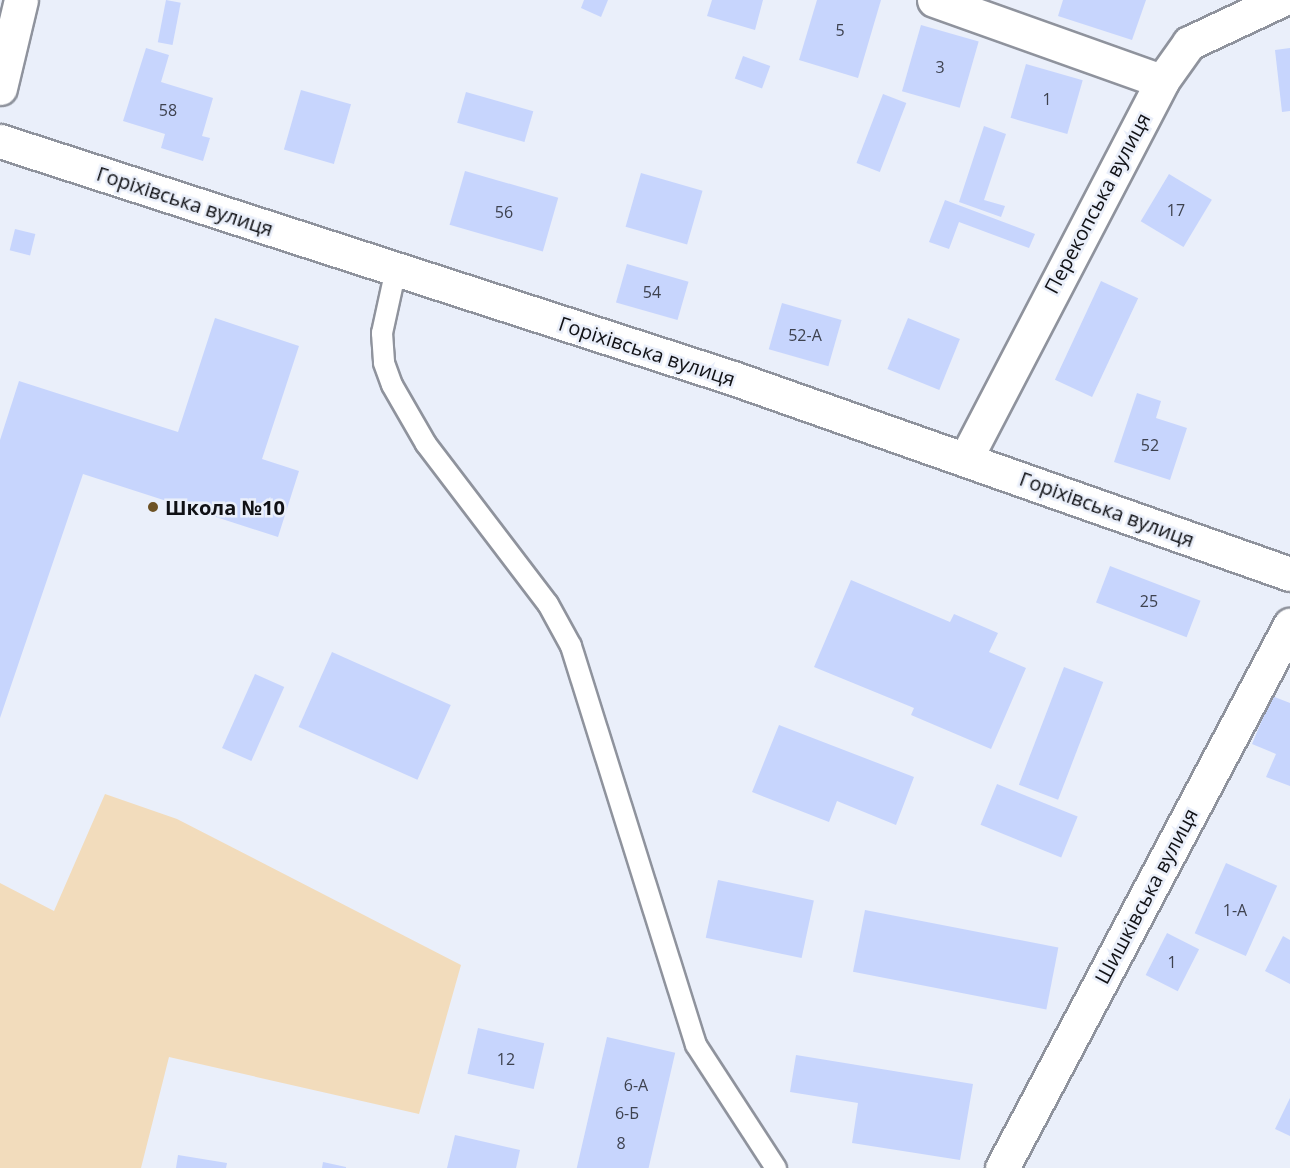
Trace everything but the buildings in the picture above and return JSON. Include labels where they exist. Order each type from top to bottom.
[{"type":"street","points":[[0,88],[21,0]]},
{"type":"street","points":[[934,0],[1162,81]]},
{"type":"street","name":"Перекопська вулиця","points":[[966,458],[1162,81],[1189,43],[1281,0]]},
{"type":"street","name":"Горіхівська вулиця","points":[[0,141],[396,269],[966,458],[1290,574]]},
{"type":"street","name":"Шишківська вулиця","points":[[1002,1168],[1290,625]]},
{"type":"lane","points":[[396,269],[382,333],[384,363],[392,385],[426,444],[548,604],[572,646],[696,1045],[776,1168]]},
{"type":"shaded area","points":[[105,794],[177,819],[461,965],[419,1114],[169,1057],[141,1168],[0,1168],[0,883],[54,911]]},
{"type":"place","name":"Школа №10","points":[[153,507]]}]
